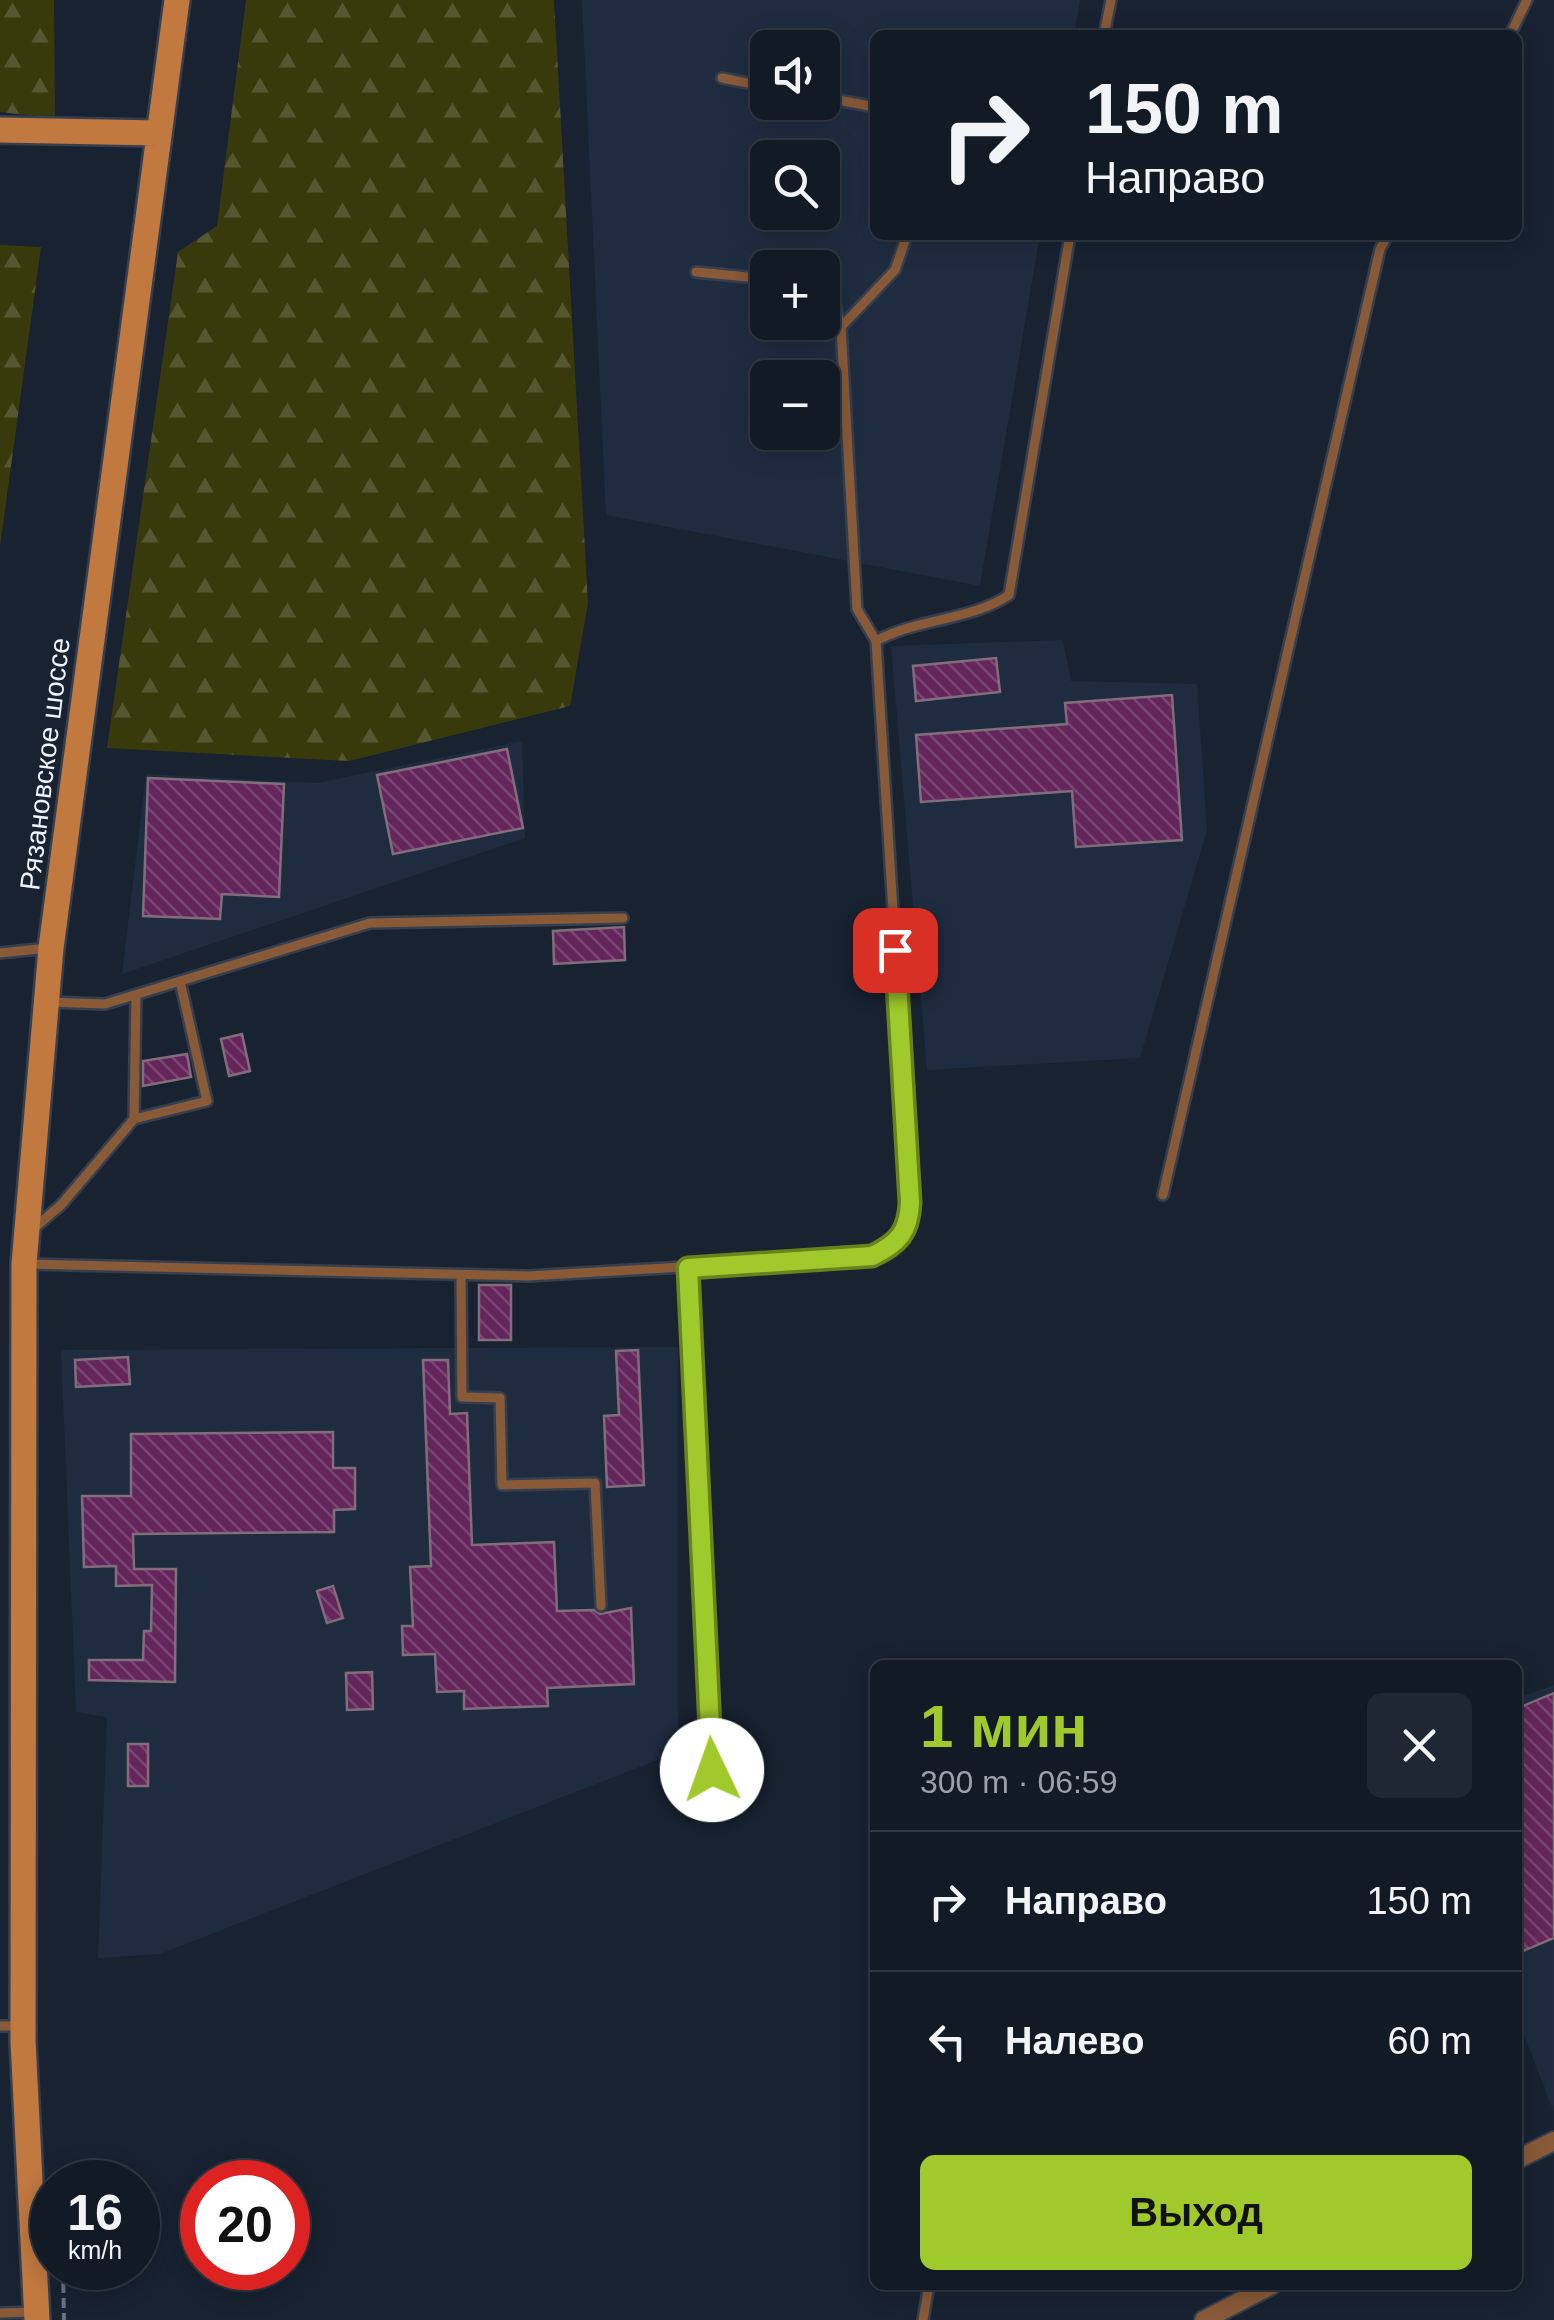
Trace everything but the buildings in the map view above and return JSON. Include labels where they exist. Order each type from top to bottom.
[{"type":"main road","name":"Рязановское шоссе","points":[[37,2316],[12,2026],[24,1264],[51,948],[177,0]]},
{"type":"main road","points":[[0,130],[158,133]]},
{"type":"street","points":[[1522,2157],[1554,2140]]},
{"type":"street","points":[[1204,2320],[1262,2290]]},
{"type":"lane","points":[[1105,30],[1111,0]]},
{"type":"lane","points":[[1512,30],[1527,0]]},
{"type":"lane","points":[[722,78],[750,83]]},
{"type":"lane","points":[[840,101],[870,107]]},
{"type":"lane","points":[[842,327],[895,270],[905,240]]},
{"type":"lane","points":[[876,641],[900,628],[992,606],[1009,594],[1069,240]]},
{"type":"lane","points":[[1163,1196],[1385,240]]},
{"type":"lane","points":[[696,272],[750,277]]},
{"type":"lane","points":[[24,1264],[462,1276],[688,1268],[872,1256],[895,1245],[909,1223],[876,641],[857,610],[840,321]]},
{"type":"lane","points":[[45,1002],[105,1004],[370,923],[623,918]]},
{"type":"lane","points":[[0,952],[51,948]]},
{"type":"lane","points":[[26,1235],[61,1205],[134,1118],[207,1101],[180,981]]},
{"type":"lane","points":[[134,1118],[136,995]]},
{"type":"lane","points":[[688,1268],[712,1770]]},
{"type":"lane","points":[[462,1276],[462,1397],[500,1398],[502,1485],[595,1483],[601,1606]]},
{"type":"lane","points":[[923,2320],[928,2290]]},
{"type":"lane","points":[[0,2313],[37,2316]]},
{"type":"path","points":[[63,2290],[64,2320]]},
{"type":"shaded area","points":[[582,0],[1080,0],[1075,30],[870,30],[870,240],[1039,240],[980,586],[606,515]]},
{"type":"shaded area","points":[[1063,640],[1071,681],[1197,684],[1207,830],[1140,1058],[927,1070],[891,646]]},
{"type":"shaded area","points":[[522,741],[525,838],[122,974],[146,774],[317,783]]},
{"type":"shaded area","points":[[678,1347],[678,1752],[160,1954],[98,1958],[107,1717],[76,1712],[61,1350]]},
{"type":"shaded area","points":[[1554,1685],[1554,2112],[1522,2030],[1522,1697]]},
{"type":"green space","points":[[0,0],[54,0],[55,118],[0,112]]},
{"type":"green space","points":[[246,0],[554,0],[588,603],[570,706],[349,761],[107,748],[178,252],[217,226]]},
{"type":"green space","points":[[0,245],[41,247],[0,546]]},
{"type":"route","points":[[712,1770],[688,1268],[872,1256],[895,1245],[909,1223],[910,1202],[895,950]]}]
